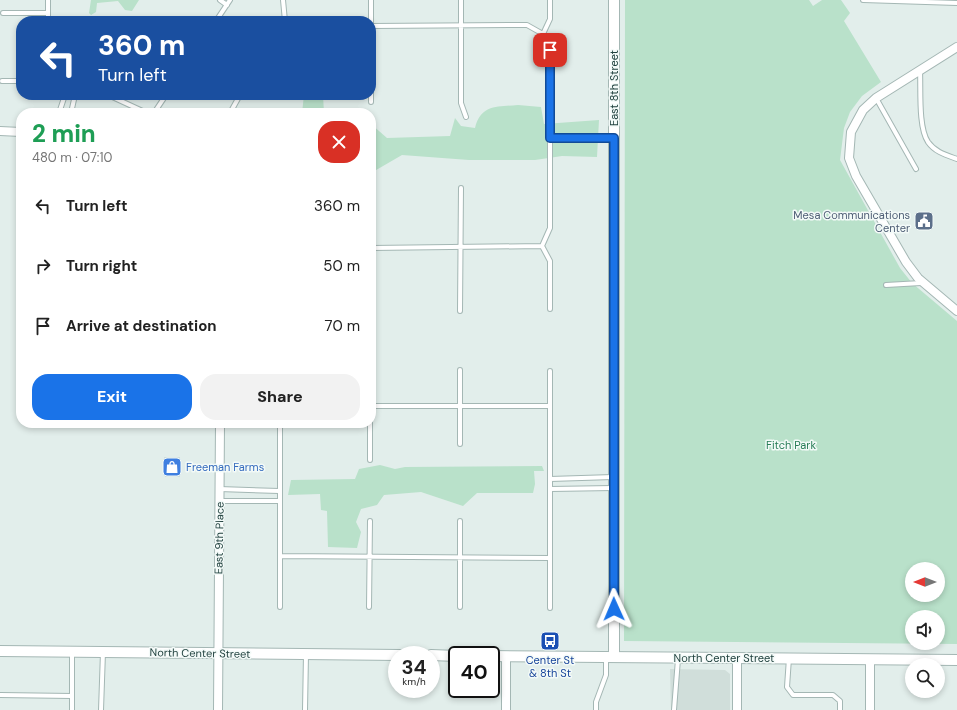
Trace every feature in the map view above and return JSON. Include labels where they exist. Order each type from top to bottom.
[{"type":"street","name":"East 8th Street","points":[[610,657],[613,488],[614,0]]},
{"type":"street","points":[[957,47],[876,98],[863,110],[851,132],[849,158],[856,176],[906,262],[923,283],[957,310]]},
{"type":"street","points":[[0,131],[16,132]]},
{"type":"street","name":"East 9th Place","points":[[218,710],[220,428]]},
{"type":"street","name":"North Center Street","points":[[0,651],[388,655]]},
{"type":"street","name":"North Center Street","points":[[500,656],[957,660]]},
{"type":"street","points":[[506,656],[506,710]]},
{"type":"street","points":[[737,658],[737,710]]},
{"type":"street","points":[[870,659],[870,710]]},
{"type":"lane","points":[[3,13],[48,13],[48,0]]},
{"type":"lane","points":[[220,0],[227,5]]},
{"type":"lane","points":[[219,16],[230,0]]},
{"type":"lane","points":[[283,0],[285,16]]},
{"type":"lane","points":[[371,0],[371,16]]},
{"type":"lane","points":[[461,0],[461,103],[466,117]]},
{"type":"lane","points":[[544,34],[550,19],[550,0]]},
{"type":"lane","points":[[863,0],[946,1],[957,3]]},
{"type":"lane","points":[[376,26],[527,25],[544,34],[550,50],[550,228],[542,246]]},
{"type":"lane","points":[[920,70],[924,132],[928,141],[936,150],[957,159]]},
{"type":"lane","points":[[2,81],[16,81]]},
{"type":"lane","points":[[876,98],[916,169]]},
{"type":"lane","points":[[119,100],[136,108]]},
{"type":"lane","points":[[550,138],[614,138]]},
{"type":"lane","points":[[460,188],[460,311]]},
{"type":"lane","points":[[376,248],[542,246]]},
{"type":"lane","points":[[542,246],[550,261],[550,309]]},
{"type":"lane","points":[[886,285],[923,283]]},
{"type":"lane","points":[[460,370],[460,444]]},
{"type":"lane","points":[[550,371],[550,608]]},
{"type":"lane","points":[[376,406],[550,406]]},
{"type":"lane","points":[[280,428],[280,607]]},
{"type":"lane","points":[[370,428],[370,460]]},
{"type":"lane","points":[[550,479],[613,476]]},
{"type":"lane","points":[[550,489],[613,488]]},
{"type":"lane","points":[[219,489],[279,491]]},
{"type":"lane","points":[[219,501],[279,501]]},
{"type":"lane","points":[[370,521],[370,607]]},
{"type":"lane","points":[[460,521],[460,607]]},
{"type":"lane","points":[[280,556],[550,558]]},
{"type":"lane","points":[[72,652],[72,710]]},
{"type":"lane","points":[[101,710],[103,652]]},
{"type":"lane","points":[[305,710],[306,654]]},
{"type":"lane","points":[[596,710],[596,702],[606,675],[610,657]]},
{"type":"lane","points":[[674,710],[678,657]]},
{"type":"lane","points":[[789,658],[788,687],[792,695],[833,695],[840,701],[840,710]]},
{"type":"lane","points":[[0,695],[72,696]]},
{"type":"shaded area","name":"Freeman Farms","points":[[164,457],[180,457],[180,477],[165,477]]},
{"type":"shaded area","points":[[670,669],[725,670],[730,674],[730,710],[671,710]]},
{"type":"green space","points":[[91,0],[139,0],[132,11],[125,10],[118,1],[97,3],[96,12],[91,15],[89,13]]},
{"type":"green space","name":"Fitch Park","points":[[625,0],[809,0],[813,6],[822,0],[841,0],[850,13],[844,21],[881,82],[862,96],[850,112],[844,128],[840,160],[900,268],[912,283],[957,321],[957,644],[945,644],[945,610],[905,610],[905,644],[624,641]]},
{"type":"green space","points":[[303,100],[323,100],[324,108],[303,108]]},
{"type":"green space","points":[[518,105],[541,107],[544,124],[599,120],[597,157],[562,156],[535,160],[469,160],[402,155],[376,170],[376,128],[387,138],[450,136],[455,118],[461,126],[475,128],[481,115],[491,108]]},
{"type":"green space","points":[[380,465],[395,469],[405,467],[542,466],[544,471],[534,471],[535,484],[533,493],[477,493],[463,506],[421,492],[384,495],[377,505],[361,509],[356,522],[361,532],[357,548],[328,547],[327,511],[321,510],[320,494],[288,495],[291,480],[355,479],[359,469]]},
{"type":"place","name":"Mesa Communications Center","points":[[924,221]]},
{"type":"place","name":"Freeman Farms","points":[[172,467]]},
{"type":"place","name":"Center St & 8th St","points":[[550,641]]},
{"type":"route","points":[[550,50],[550,138],[614,138],[614,609]]}]
